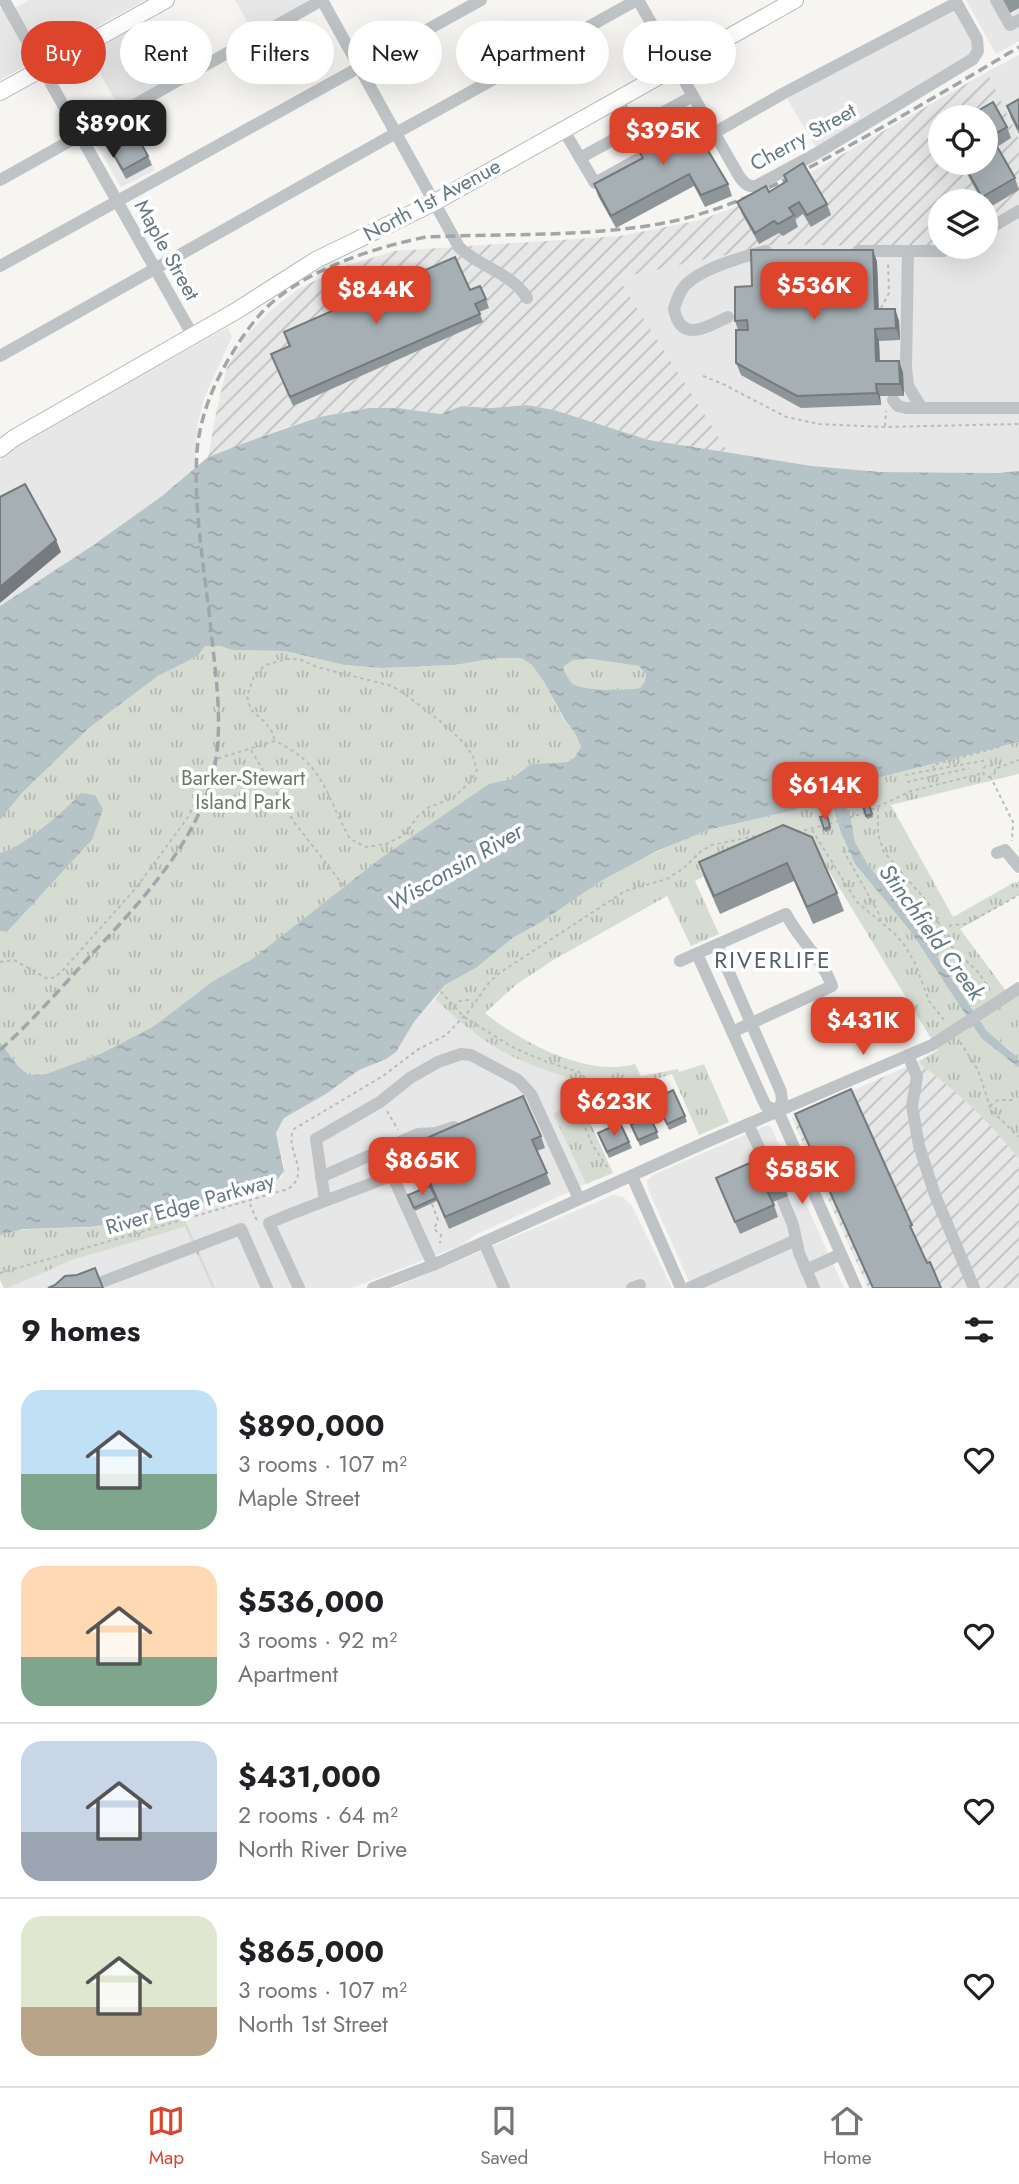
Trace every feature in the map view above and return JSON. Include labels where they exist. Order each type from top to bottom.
[{"type":"main road","points":[[106,33],[166,0]]},
{"type":"main road","name":"North 1st Avenue","points":[[736,33],[795,0]]},
{"type":"main road","points":[[0,92],[21,80]]},
{"type":"main road","name":"North 1st Avenue","points":[[0,449],[14,438],[245,306],[316,260],[435,202],[646,84]]},
{"type":"street","name":"Maple Street","points":[[4,0],[21,30]]},
{"type":"street","points":[[0,180],[322,0],[348,47]]},
{"type":"street","points":[[442,22],[481,0]]},
{"type":"street","points":[[0,356],[637,0],[649,21]]},
{"type":"street","points":[[996,0],[1010,25],[1019,20]]},
{"type":"street","points":[[686,84],[714,133],[956,1]]},
{"type":"street","name":"Cherry Street","points":[[714,133],[746,185],[757,186],[843,138],[973,59],[978,51],[977,39],[956,1]]},
{"type":"street","points":[[0,266],[348,75]]},
{"type":"street","name":"Maple Street","points":[[52,84],[193,336]]},
{"type":"street","points":[[369,84],[458,247],[468,257],[501,274],[521,289],[527,298]]},
{"type":"street","points":[[580,158],[693,96]]},
{"type":"street","points":[[564,129],[595,183],[649,153],[617,100]]},
{"type":"street","points":[[998,223],[1019,211]]},
{"type":"street","points":[[728,317],[698,330],[685,330],[680,327],[674,309],[682,289],[695,278],[756,254],[780,251]]},
{"type":"street","points":[[844,251],[928,251]]},
{"type":"street","points":[[908,251],[906,367],[908,386],[921,407]]},
{"type":"street","points":[[888,403],[902,408],[1019,408]]},
{"type":"street","points":[[1001,852],[1019,867]]},
{"type":"street","points":[[680,961],[786,914],[795,932],[827,972],[832,986],[732,1032]]},
{"type":"street","points":[[716,945],[781,1092],[782,1101],[778,1111]]},
{"type":"street","points":[[697,954],[764,1104],[778,1111],[856,1288]]},
{"type":"street","points":[[373,1288],[433,1265],[936,1043],[1019,988]]},
{"type":"street","points":[[324,1201],[316,1139],[373,1106],[438,1062],[461,1054],[471,1055],[518,1080],[579,1199]]},
{"type":"street","points":[[908,1055],[917,1077],[912,1106],[919,1146],[932,1187],[974,1288]]},
{"type":"street","points":[[321,1177],[418,1134],[436,1133],[465,1122]]},
{"type":"street","points":[[748,1124],[775,1182]]},
{"type":"street","points":[[632,1176],[681,1288]]},
{"type":"street","points":[[299,1288],[269,1223],[388,1177],[394,1179],[433,1265]]},
{"type":"street","points":[[782,1198],[792,1220],[799,1253],[813,1288]]},
{"type":"street","points":[[102,1282],[119,1282],[241,1229],[267,1288]]},
{"type":"street","points":[[690,1288],[796,1240]]},
{"type":"street","points":[[484,1242],[504,1288]]},
{"type":"street","points":[[806,1270],[841,1254]]},
{"type":"path","points":[[881,309],[889,292],[888,262]]},
{"type":"path","points":[[889,292],[897,291]]},
{"type":"path","points":[[703,376],[792,419],[833,426],[1019,424]]},
{"type":"path","points":[[886,427],[888,403]]},
{"type":"path","points":[[0,962],[14,960],[48,979],[63,970],[136,888],[188,817],[207,770],[216,760],[275,741],[291,749],[308,762],[323,781],[350,839],[366,847],[386,844],[404,835],[419,815],[429,807],[453,798],[470,782],[477,770],[473,756],[463,742],[407,695],[392,686],[317,667],[299,659],[265,665],[254,676],[247,696],[251,710],[265,722],[275,741]]},
{"type":"path","points":[[934,770],[933,765],[999,747]]},
{"type":"path","points":[[251,749],[294,822],[340,881],[464,1017],[514,1048],[582,1074],[587,1085],[579,1114],[595,1150],[608,1168]]},
{"type":"path","points":[[985,752],[988,765]]},
{"type":"path","points":[[905,775],[987,760]]},
{"type":"path","points":[[995,769],[1019,760]]},
{"type":"path","points":[[988,765],[995,769]]},
{"type":"path","points":[[984,773],[984,768],[988,765]]},
{"type":"path","points":[[907,782],[969,768]]},
{"type":"path","points":[[990,776],[994,775],[995,769]]},
{"type":"path","points":[[955,771],[957,781]]},
{"type":"path","points":[[871,810],[911,791],[984,773],[990,776],[1013,825],[1012,840],[1001,852]]},
{"type":"path","points":[[931,776],[933,786]]},
{"type":"path","points":[[878,808],[880,840],[884,852],[928,903],[955,951],[981,976],[993,994]]},
{"type":"path","points":[[829,824],[865,812]]},
{"type":"path","points":[[792,832],[823,826]]},
{"type":"path","points":[[809,835],[812,829]]},
{"type":"path","points":[[812,829],[853,898],[904,943],[915,963],[931,1006],[956,1030],[978,1070],[989,1107],[1019,1137]]},
{"type":"path","name":"River Edge Parkway","points":[[0,1273],[288,1189],[298,1177],[291,1137],[296,1127],[376,1080],[417,1050],[443,1037],[464,1017],[498,974],[625,891],[667,879],[712,845],[765,834]]},
{"type":"path","points":[[843,850],[881,922]]},
{"type":"path","points":[[892,862],[891,865],[931,940],[935,936]]},
{"type":"path","points":[[942,931],[952,925],[966,924],[1019,895]]},
{"type":"path","points":[[454,1007],[460,1001],[468,1000],[474,1005]]},
{"type":"path","points":[[989,1107],[998,1100],[1015,1100]]},
{"type":"path","points":[[384,1107],[400,1134]]},
{"type":"path","points":[[407,1144],[427,1191]]},
{"type":"path","points":[[432,1203],[438,1217],[434,1229],[441,1235],[440,1243]]},
{"type":"shaded area","points":[[29,0],[145,0],[106,22],[21,21],[21,68],[0,80],[0,9],[6,13]]},
{"type":"shaded area","points":[[235,0],[314,0],[277,21],[247,21]]},
{"type":"shaded area","points":[[966,0],[1019,0],[1019,41],[996,54]]},
{"type":"shaded area","points":[[953,7],[971,39],[972,50],[968,56],[816,147],[785,95]]},
{"type":"shaded area","points":[[120,35],[120,84],[166,84],[121,111],[106,84],[106,43]]},
{"type":"shaded area","points":[[1019,55],[1019,139],[987,72]]},
{"type":"shaded area","points":[[987,72],[1019,139],[1019,202],[998,214],[998,189],[928,189],[928,248],[777,244],[618,278],[729,453],[649,440],[554,410],[527,405],[491,408],[468,406],[441,414],[398,408],[369,408],[319,417],[208,457],[227,367],[246,336],[269,312],[298,289],[345,266],[394,251],[620,236],[701,220],[768,194],[928,106],[928,175],[998,175],[998,105],[929,105]]},
{"type":"shaded area","points":[[123,115],[155,170],[121,187],[90,134]]},
{"type":"shaded area","points":[[1019,202],[1019,471],[881,472],[812,466],[729,453],[618,278],[777,244],[928,248],[928,259],[998,259],[998,214]]},
{"type":"shaded area","points":[[228,327],[232,337],[204,398],[197,427],[195,468],[162,496],[92,546],[0,606],[0,459],[22,442]]},
{"type":"shaded area","points":[[435,999],[495,1046],[520,1059],[577,1081],[578,1098],[553,1114],[586,1184],[473,1236],[464,1244],[352,1288],[215,1288],[181,1210],[282,1177],[284,1166],[276,1133],[284,1118],[326,1094],[359,1070],[396,1052],[414,1022]]},
{"type":"shaded area","points":[[919,1061],[982,1115],[1019,1159],[1019,1288],[868,1288],[794,1123],[796,1116]]},
{"type":"shaded area","points":[[765,1126],[772,1129],[844,1288],[692,1288],[648,1189],[647,1181],[653,1175]]},
{"type":"shaded area","points":[[613,1195],[623,1197],[632,1206],[672,1288],[394,1288]]},
{"type":"shaded area","points":[[185,1227],[212,1288],[8,1288],[72,1260]]},
{"type":"green space","name":"Barker-Stewart Island Park","points":[[205,646],[220,646],[232,650],[285,651],[344,665],[382,668],[455,665],[497,658],[521,658],[532,665],[544,682],[581,747],[574,758],[567,762],[531,764],[511,779],[489,785],[382,857],[252,959],[213,981],[154,1026],[100,1054],[46,1074],[29,1075],[18,1066],[0,1042],[0,931],[7,932],[92,840],[81,793],[31,836],[0,853],[0,820],[22,793],[89,728],[158,676],[198,656]]},
{"type":"green space","points":[[591,659],[640,666],[646,674],[645,681],[640,688],[615,690],[593,689],[570,681],[563,667],[573,660]]},
{"type":"green space","points":[[1019,742],[1019,774],[891,805],[953,917],[1015,882],[1019,885],[1019,895],[960,929],[1012,999],[1019,994],[1019,1061],[987,1031],[908,913],[868,865],[855,842],[850,814],[845,805],[853,791],[877,778]]},
{"type":"green space","points":[[818,796],[834,810],[855,864],[911,932],[981,1038],[1019,1068],[1019,1159],[973,1109],[921,1065],[919,1061],[938,1050],[809,838],[716,870],[695,881],[719,934],[691,946],[667,896],[555,959],[517,984],[485,1013],[536,1046],[576,1062],[617,1067],[635,1064],[641,1076],[678,1069],[679,1072],[704,1064],[729,1122],[699,1135],[672,1074],[614,1092],[615,1097],[585,1111],[613,1173],[586,1184],[553,1114],[578,1098],[577,1081],[520,1060],[497,1048],[464,1025],[435,999],[445,985],[476,968],[514,937],[540,923],[601,881],[642,859],[708,830],[795,810]]},
{"type":"green space","points":[[181,1210],[215,1288],[212,1288],[185,1227],[72,1260],[8,1288],[4,1288],[0,1280],[0,1235],[34,1229],[114,1225]]},
{"type":"water","name":"Wisconsin River","points":[[527,405],[554,410],[649,440],[812,466],[881,472],[1019,471],[1019,742],[877,778],[853,791],[845,805],[850,814],[855,842],[868,865],[908,913],[987,1031],[1015,1055],[1019,1068],[981,1038],[911,932],[855,864],[834,810],[817,796],[795,810],[708,830],[657,851],[601,881],[540,923],[514,937],[476,968],[445,985],[414,1022],[396,1052],[359,1070],[326,1094],[284,1118],[276,1133],[284,1171],[278,1179],[181,1210],[125,1223],[24,1229],[0,1235],[0,1042],[18,1066],[29,1075],[46,1074],[100,1054],[154,1026],[213,981],[252,959],[382,857],[489,784],[511,779],[531,764],[567,762],[574,758],[581,747],[544,682],[532,665],[521,658],[497,658],[455,665],[382,668],[344,665],[285,651],[232,650],[220,646],[205,646],[198,656],[158,676],[89,728],[22,793],[0,820],[0,606],[162,496],[208,457],[319,417],[369,408],[398,408],[441,414],[462,406],[491,408]],"holes":[[[591,659],[639,666],[646,674],[640,688],[615,690],[576,685],[570,681],[563,667],[573,660]]]},
{"type":"water","points":[[81,793],[95,795],[103,809],[92,840],[7,932],[0,931],[0,853],[31,836]]},
{"type":"building","points":[[1019,99],[1019,130],[1007,106]]},
{"type":"building","points":[[120,105],[148,156],[123,170],[99,129],[110,123],[117,137],[123,134],[110,111]]},
{"type":"building","points":[[998,111],[1007,127],[998,132]]},
{"type":"building","points":[[685,112],[728,184],[701,195],[689,174],[611,216],[594,184],[643,158],[640,153],[661,142],[654,129]]},
{"type":"building","points":[[998,148],[1015,178],[996,189],[978,189],[970,175],[998,175]]},
{"type":"building","points":[[803,163],[827,204],[807,215],[799,202],[789,208],[794,215],[778,224],[774,221],[755,233],[737,202],[766,186],[769,192],[787,181],[784,175]]},
{"type":"building","points":[[751,250],[873,250],[875,309],[895,309],[896,328],[875,329],[876,361],[899,361],[900,384],[876,384],[877,393],[797,396],[736,363],[736,330],[748,330],[747,320],[735,321],[735,287],[752,286]]},
{"type":"building","points":[[455,257],[470,290],[480,286],[486,299],[475,304],[480,314],[290,397],[271,354],[290,346],[284,332]]},
{"type":"building","points":[[25,484],[56,540],[0,587],[0,497]]},
{"type":"building","points":[[868,801],[872,814],[866,816],[862,803]]},
{"type":"building","points":[[827,815],[830,827],[824,829],[820,817]]},
{"type":"building","points":[[783,825],[812,837],[837,893],[807,907],[787,863],[714,896],[699,862]]},
{"type":"building","points":[[851,1089],[912,1225],[910,1226],[941,1288],[873,1288],[795,1114]]},
{"type":"building","points":[[673,1090],[685,1116],[667,1124],[655,1099]]},
{"type":"building","points":[[523,1096],[541,1136],[532,1140],[547,1173],[445,1217],[413,1144]]},
{"type":"building","points":[[643,1109],[657,1132],[638,1140],[631,1125],[635,1123],[631,1113]]},
{"type":"building","points":[[620,1123],[629,1142],[607,1152],[598,1133]]},
{"type":"building","points":[[754,1161],[761,1175],[777,1167],[784,1184],[767,1191],[774,1205],[735,1222],[716,1178]]},
{"type":"building","points":[[430,1186],[436,1198],[414,1208],[408,1195]]},
{"type":"building","points":[[95,1268],[103,1288],[48,1288],[65,1276],[77,1275]]},
{"type":"railway","points":[[0,1050],[52,998],[156,881],[189,833],[211,782],[218,744],[218,706],[198,518],[197,451],[205,412],[220,375],[264,310],[280,296],[319,272],[362,254],[426,237],[613,230],[674,221],[722,207],[811,167],[1019,47]]},
{"type":"district","name":"RIVERLIFE","points":[[773,960]]},
{"type":"water label","name":"Stinchfield Creek","points":[[932,932]]}]
